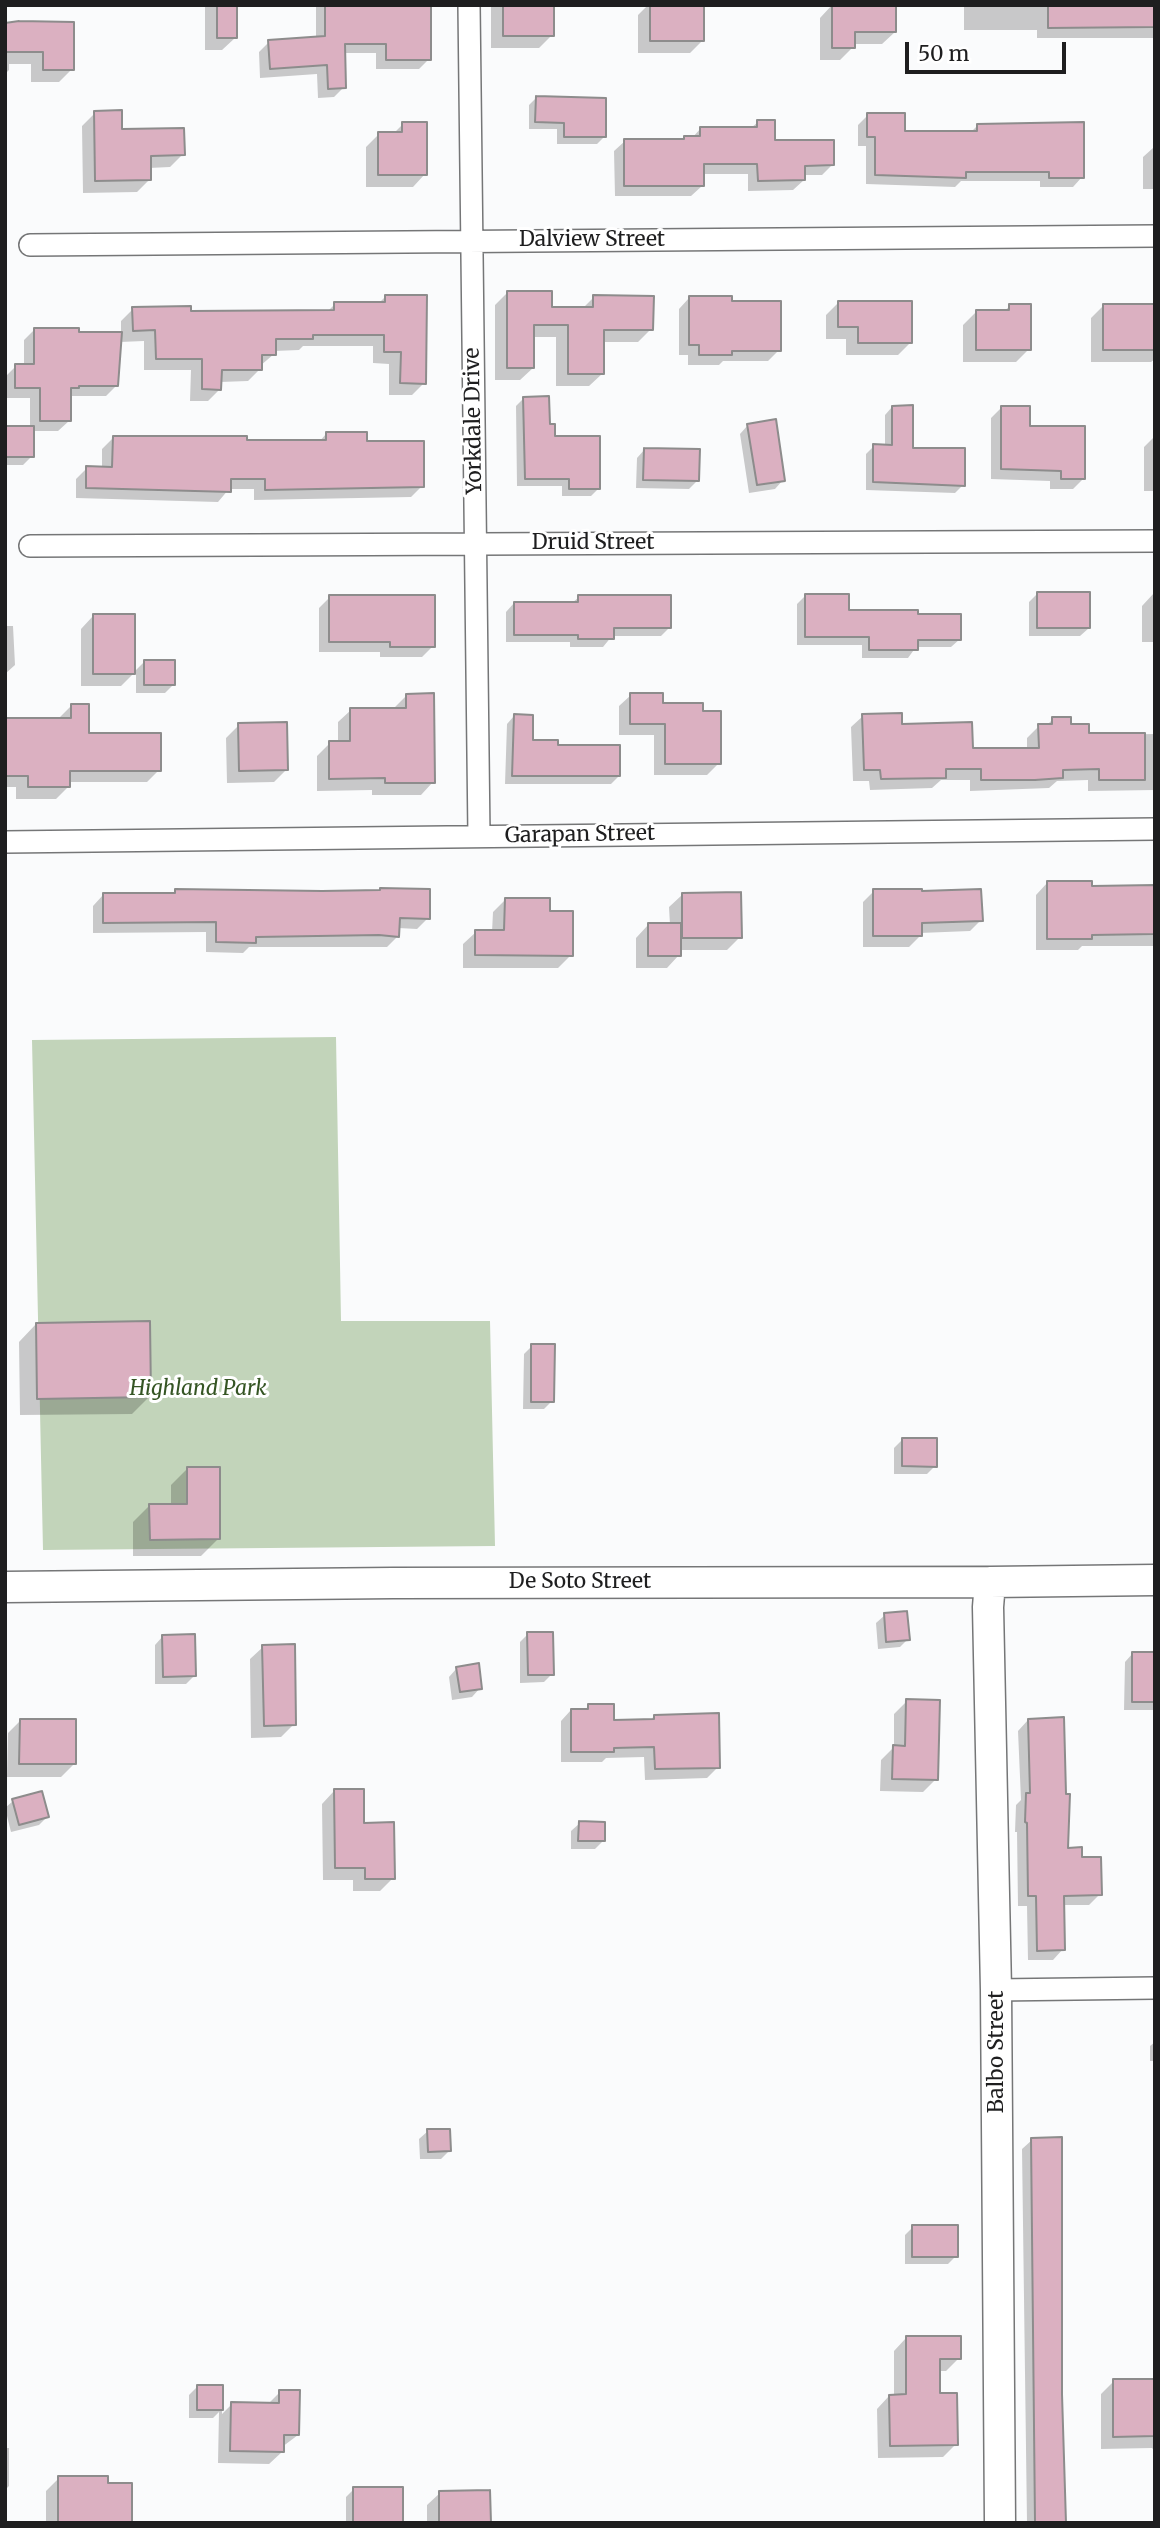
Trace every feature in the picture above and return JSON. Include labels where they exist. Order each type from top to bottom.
[{"type":"street","name":"Yorkdale Drive","points":[[469,5],[479,836]]},
{"type":"street","name":"Dalview Street","points":[[30,245],[1155,236]]},
{"type":"street","name":"Druid Street","points":[[30,546],[1155,541]]},
{"type":"street","name":"Garapan Street","points":[[5,842],[1155,829]]},
{"type":"street","name":"De Soto Street","points":[[5,1587],[1155,1580]]},
{"type":"street","name":"Balbo Street","points":[[990,1582],[988,1607],[996,1990],[1000,2523]]},
{"type":"street","points":[[996,1990],[1155,1988]]},
{"type":"green space","name":"Highland Park","points":[[336,1037],[341,1321],[490,1321],[495,1546],[43,1550],[32,1040]]},
{"type":"building","points":[[217,5],[237,5],[237,38],[217,38]]},
{"type":"building","points":[[325,5],[431,5],[431,60],[386,60],[386,44],[345,44],[346,88],[328,89],[327,65],[270,69],[268,40],[325,36]]},
{"type":"building","points":[[503,5],[554,5],[554,36],[503,36]]},
{"type":"building","points":[[650,5],[704,5],[704,41],[650,41]]},
{"type":"building","points":[[832,5],[896,5],[896,32],[855,32],[855,48],[832,48]]},
{"type":"building","points":[[1048,5],[1155,5],[1155,27],[1048,28]]},
{"type":"building","points":[[74,22],[74,70],[43,70],[43,52],[5,52],[5,23]]},
{"type":"building","points":[[536,96],[606,98],[606,137],[564,137],[564,123],[535,122]]},
{"type":"building","points":[[122,110],[122,129],[184,128],[185,155],[151,156],[151,180],[95,181],[94,111]]},
{"type":"building","points":[[867,113],[905,113],[905,131],[977,131],[977,124],[1084,122],[1084,178],[1049,178],[1049,172],[966,172],[966,178],[875,175],[875,137],[867,137]]},
{"type":"building","points":[[757,120],[775,120],[775,140],[834,140],[834,165],[805,166],[805,180],[758,181],[757,164],[704,164],[704,186],[624,186],[624,139],[684,139],[684,136],[700,136],[700,127],[757,127]]},
{"type":"building","points":[[402,122],[427,122],[427,175],[378,175],[378,132],[402,132]]},
{"type":"building","points":[[507,291],[552,291],[552,307],[593,307],[593,295],[654,296],[653,330],[604,330],[604,374],[568,374],[568,325],[534,325],[534,368],[507,368]]},
{"type":"building","points":[[385,295],[427,295],[426,384],[400,383],[401,352],[384,352],[384,335],[313,335],[313,339],[276,339],[276,355],[262,355],[262,370],[222,370],[221,390],[202,389],[202,359],[156,359],[155,330],[133,331],[132,307],[191,306],[191,311],[334,310],[334,302],[385,302]]},
{"type":"building","points":[[689,296],[732,296],[732,301],[781,301],[781,351],[732,351],[732,355],[699,355],[699,345],[689,345]]},
{"type":"building","points":[[838,301],[912,301],[912,343],[858,343],[858,327],[838,327]]},
{"type":"building","points":[[1009,304],[1031,304],[1031,350],[976,350],[976,310],[1009,310]]},
{"type":"building","points":[[1103,304],[1155,304],[1155,350],[1103,350]]},
{"type":"building","points":[[34,328],[122,332],[118,386],[71,388],[71,421],[40,421],[40,388],[15,388],[15,364],[34,364]]},
{"type":"building","points":[[549,396],[550,424],[555,424],[555,436],[600,436],[600,489],[569,489],[569,479],[525,479],[523,397]]},
{"type":"building","points":[[913,405],[913,448],[965,448],[965,486],[873,482],[873,444],[892,445],[892,406]]},
{"type":"building","points":[[1001,406],[1030,406],[1030,426],[1085,426],[1085,479],[1061,479],[1061,471],[1001,469]]},
{"type":"building","points":[[776,419],[785,481],[757,485],[747,424]]},
{"type":"building","points":[[5,426],[34,426],[34,457],[5,457]]},
{"type":"building","points":[[326,432],[367,432],[367,441],[424,441],[424,487],[265,490],[265,479],[231,479],[231,492],[86,488],[86,466],[112,467],[113,436],[247,436],[247,440],[326,440]]},
{"type":"building","points":[[644,448],[700,449],[699,481],[643,480]]},
{"type":"building","points":[[1037,592],[1090,592],[1090,628],[1037,628]]},
{"type":"building","points":[[805,594],[849,594],[849,610],[918,610],[918,614],[961,614],[961,640],[918,640],[918,650],[869,650],[869,637],[805,637]]},
{"type":"building","points":[[329,595],[435,595],[435,647],[390,647],[390,642],[329,642]]},
{"type":"building","points":[[578,595],[671,595],[671,628],[614,628],[614,639],[578,639],[578,635],[514,635],[514,602],[578,602]]},
{"type":"building","points":[[93,614],[135,614],[135,674],[93,674]]},
{"type":"building","points":[[144,660],[175,660],[175,685],[144,685]]},
{"type":"building","points":[[434,693],[435,783],[385,783],[385,778],[329,779],[329,741],[350,741],[350,708],[406,708],[406,694]]},
{"type":"building","points":[[630,693],[663,693],[663,703],[703,703],[703,711],[721,711],[721,764],[665,764],[665,724],[630,724]]},
{"type":"building","points":[[71,704],[89,704],[89,733],[161,733],[161,771],[70,771],[70,787],[28,787],[28,776],[5,776],[5,718],[71,718]]},
{"type":"building","points":[[902,713],[902,724],[972,722],[973,748],[1039,748],[1038,724],[1052,724],[1052,717],[1071,717],[1071,724],[1089,724],[1089,733],[1145,733],[1145,780],[1099,780],[1099,769],[1063,770],[1063,778],[1035,780],[981,780],[981,769],[946,769],[946,778],[881,779],[880,770],[864,770],[862,714]]},
{"type":"building","points":[[514,714],[533,715],[533,740],[558,740],[558,745],[620,745],[620,776],[512,776]]},
{"type":"building","points":[[287,722],[288,770],[239,771],[238,723]]},
{"type":"building","points":[[1047,881],[1092,881],[1092,886],[1155,885],[1155,934],[1047,939]]},
{"type":"building","points":[[175,889],[322,891],[430,889],[430,919],[400,918],[399,937],[256,937],[256,943],[216,942],[216,922],[103,923],[103,893],[175,893]]},
{"type":"building","points":[[873,889],[981,889],[983,921],[922,923],[922,936],[873,936]]},
{"type":"building","points":[[741,892],[742,938],[682,938],[682,893]]},
{"type":"building","points":[[505,898],[550,898],[550,911],[573,911],[573,956],[475,955],[475,930],[504,930]]},
{"type":"building","points":[[648,923],[681,923],[681,956],[648,956]]},
{"type":"building","points":[[150,1321],[151,1397],[37,1399],[36,1323]]},
{"type":"building","points":[[531,1344],[555,1344],[554,1402],[531,1402]]},
{"type":"building","points":[[902,1438],[937,1438],[937,1467],[902,1466]]},
{"type":"building","points":[[187,1467],[220,1467],[220,1539],[150,1540],[149,1504],[187,1504]]},
{"type":"building","points":[[907,1611],[910,1640],[886,1642],[884,1613]]},
{"type":"building","points":[[527,1632],[553,1632],[554,1675],[528,1675]]},
{"type":"building","points":[[195,1634],[196,1676],[163,1677],[162,1635]]},
{"type":"building","points":[[295,1644],[296,1725],[264,1726],[262,1645]]},
{"type":"building","points":[[1132,1652],[1155,1652],[1155,1702],[1132,1702]]},
{"type":"building","points":[[479,1663],[482,1689],[460,1692],[456,1667]]},
{"type":"building","points":[[906,1699],[940,1700],[938,1780],[892,1779],[893,1745],[905,1746]]},
{"type":"building","points":[[588,1704],[614,1704],[614,1720],[654,1719],[654,1715],[719,1713],[720,1768],[655,1769],[654,1747],[614,1748],[614,1752],[571,1752],[571,1709],[588,1709]]},
{"type":"building","points":[[1064,1717],[1066,1794],[1070,1794],[1068,1848],[1082,1847],[1082,1857],[1101,1857],[1102,1895],[1064,1896],[1065,1950],[1037,1951],[1036,1896],[1028,1896],[1025,1822],[1026,1793],[1030,1793],[1028,1719]]},
{"type":"building","points":[[20,1719],[76,1719],[76,1764],[19,1764]]},
{"type":"building","points":[[334,1789],[364,1789],[364,1823],[394,1822],[395,1879],[365,1879],[365,1868],[335,1868]]},
{"type":"building","points":[[42,1791],[49,1817],[19,1825],[12,1799]]},
{"type":"building","points":[[579,1821],[605,1822],[605,1841],[578,1841]]},
{"type":"building","points":[[427,2129],[450,2129],[451,2151],[428,2152]]},
{"type":"building","points":[[1062,2137],[1062,2394],[1066,2523],[1035,2523],[1031,2138]]},
{"type":"building","points":[[912,2225],[958,2225],[958,2257],[912,2257]]},
{"type":"building","points":[[906,2336],[961,2336],[961,2359],[940,2359],[940,2393],[957,2393],[958,2445],[890,2446],[889,2395],[906,2394]]},
{"type":"building","points":[[1113,2379],[1155,2379],[1155,2436],[1113,2437]]},
{"type":"building","points":[[197,2385],[223,2385],[223,2410],[197,2410]]},
{"type":"building","points":[[279,2390],[300,2390],[299,2435],[284,2435],[284,2452],[230,2451],[231,2402],[279,2403]]},
{"type":"building","points":[[58,2476],[108,2476],[108,2483],[132,2483],[132,2523],[58,2523]]},
{"type":"building","points":[[353,2487],[403,2487],[403,2523],[353,2523]]},
{"type":"building","points":[[490,2490],[491,2523],[439,2523],[439,2491]]}]
